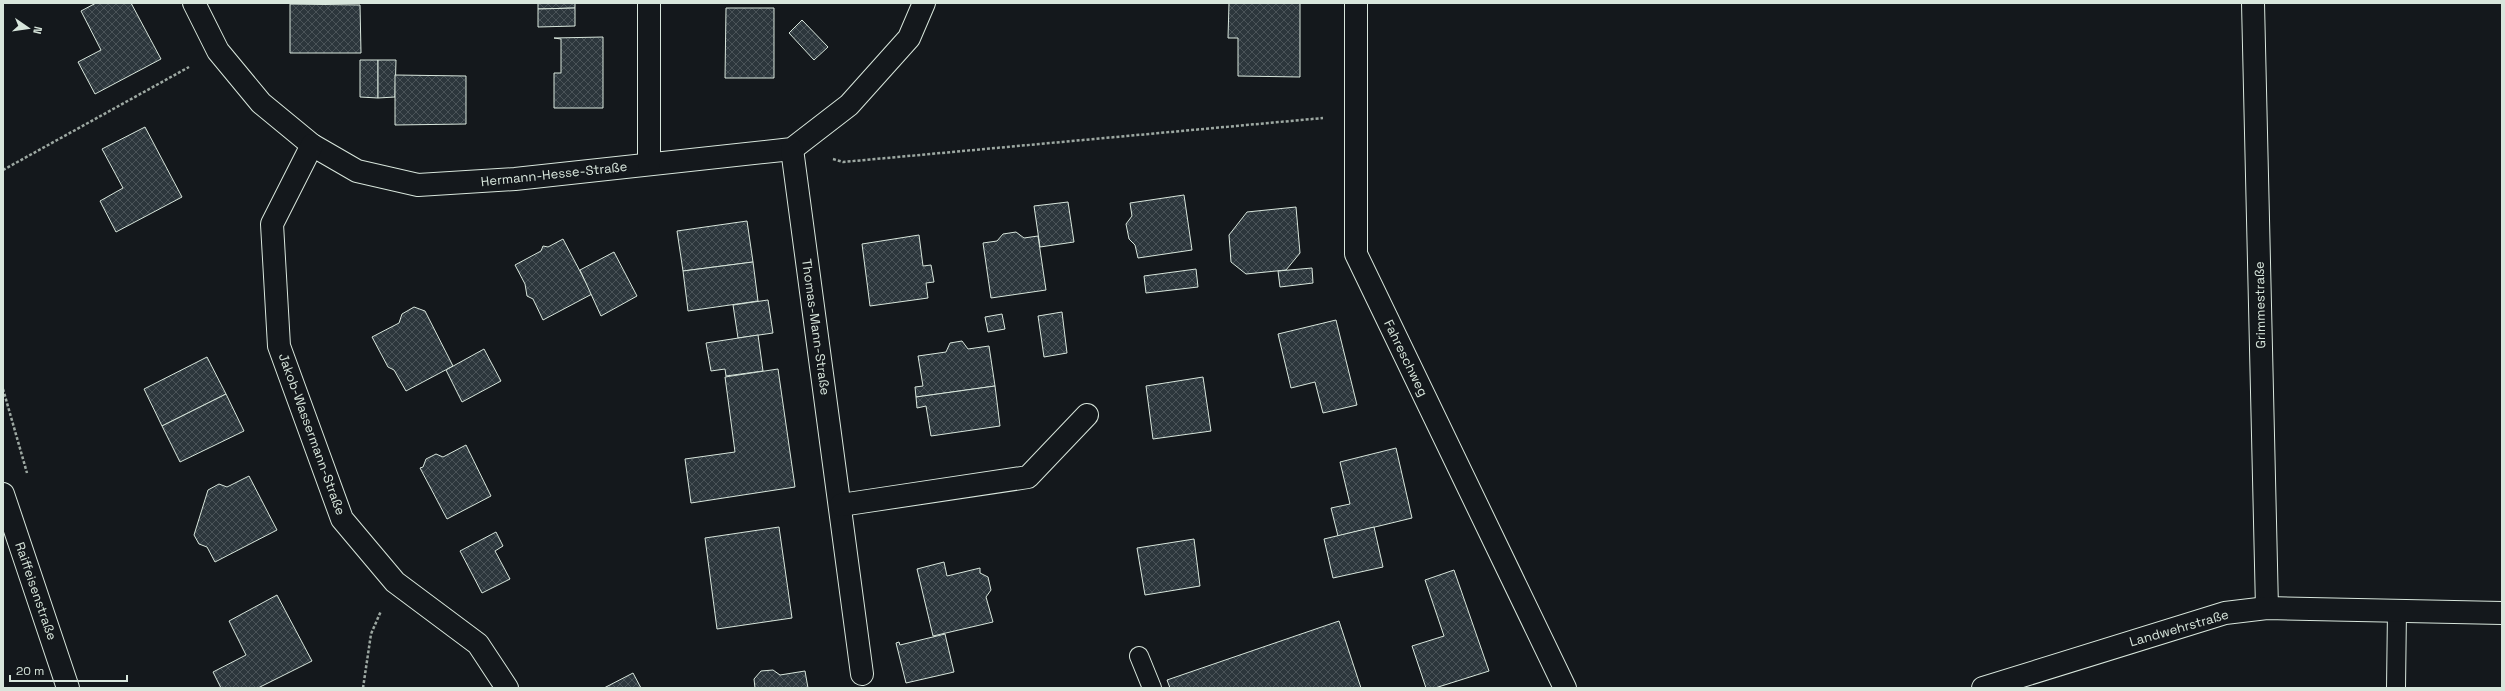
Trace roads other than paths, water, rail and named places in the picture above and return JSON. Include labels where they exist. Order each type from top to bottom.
[{"type":"street","name":"Hermann-Hesse-Straße","points":[[194,3],[218,51],[261,104],[312,145],[356,171],[418,185],[515,179],[792,149]]},
{"type":"street","points":[[649,3],[649,164]]},
{"type":"street","points":[[792,149],[849,105],[909,38],[924,3]]},
{"type":"street","name":"Fahreschweg","points":[[1356,3],[1356,254],[1565,688]]},
{"type":"street","name":"Grimmestraße","points":[[2253,3],[2267,608]]},
{"type":"street","name":"Jakob-Wassermann-Straße","points":[[312,145],[272,224],[279,346],[342,519],[395,582],[478,644],[507,688]]},
{"type":"street","name":"Thomas-Mann-Straße","points":[[792,149],[841,505],[862,674]]},
{"type":"street","points":[[841,505],[1028,477],[1087,415]]},
{"type":"street","name":"Raiffeisenstraße","points":[[3,494],[68,688]]},
{"type":"street","name":"Landwehrstraße","points":[[1983,688],[2225,613],[2267,608],[2502,613]]},
{"type":"lane","points":[[2396,688],[2397,610]]},
{"type":"lane","points":[[1139,656],[1152,688]]}]
